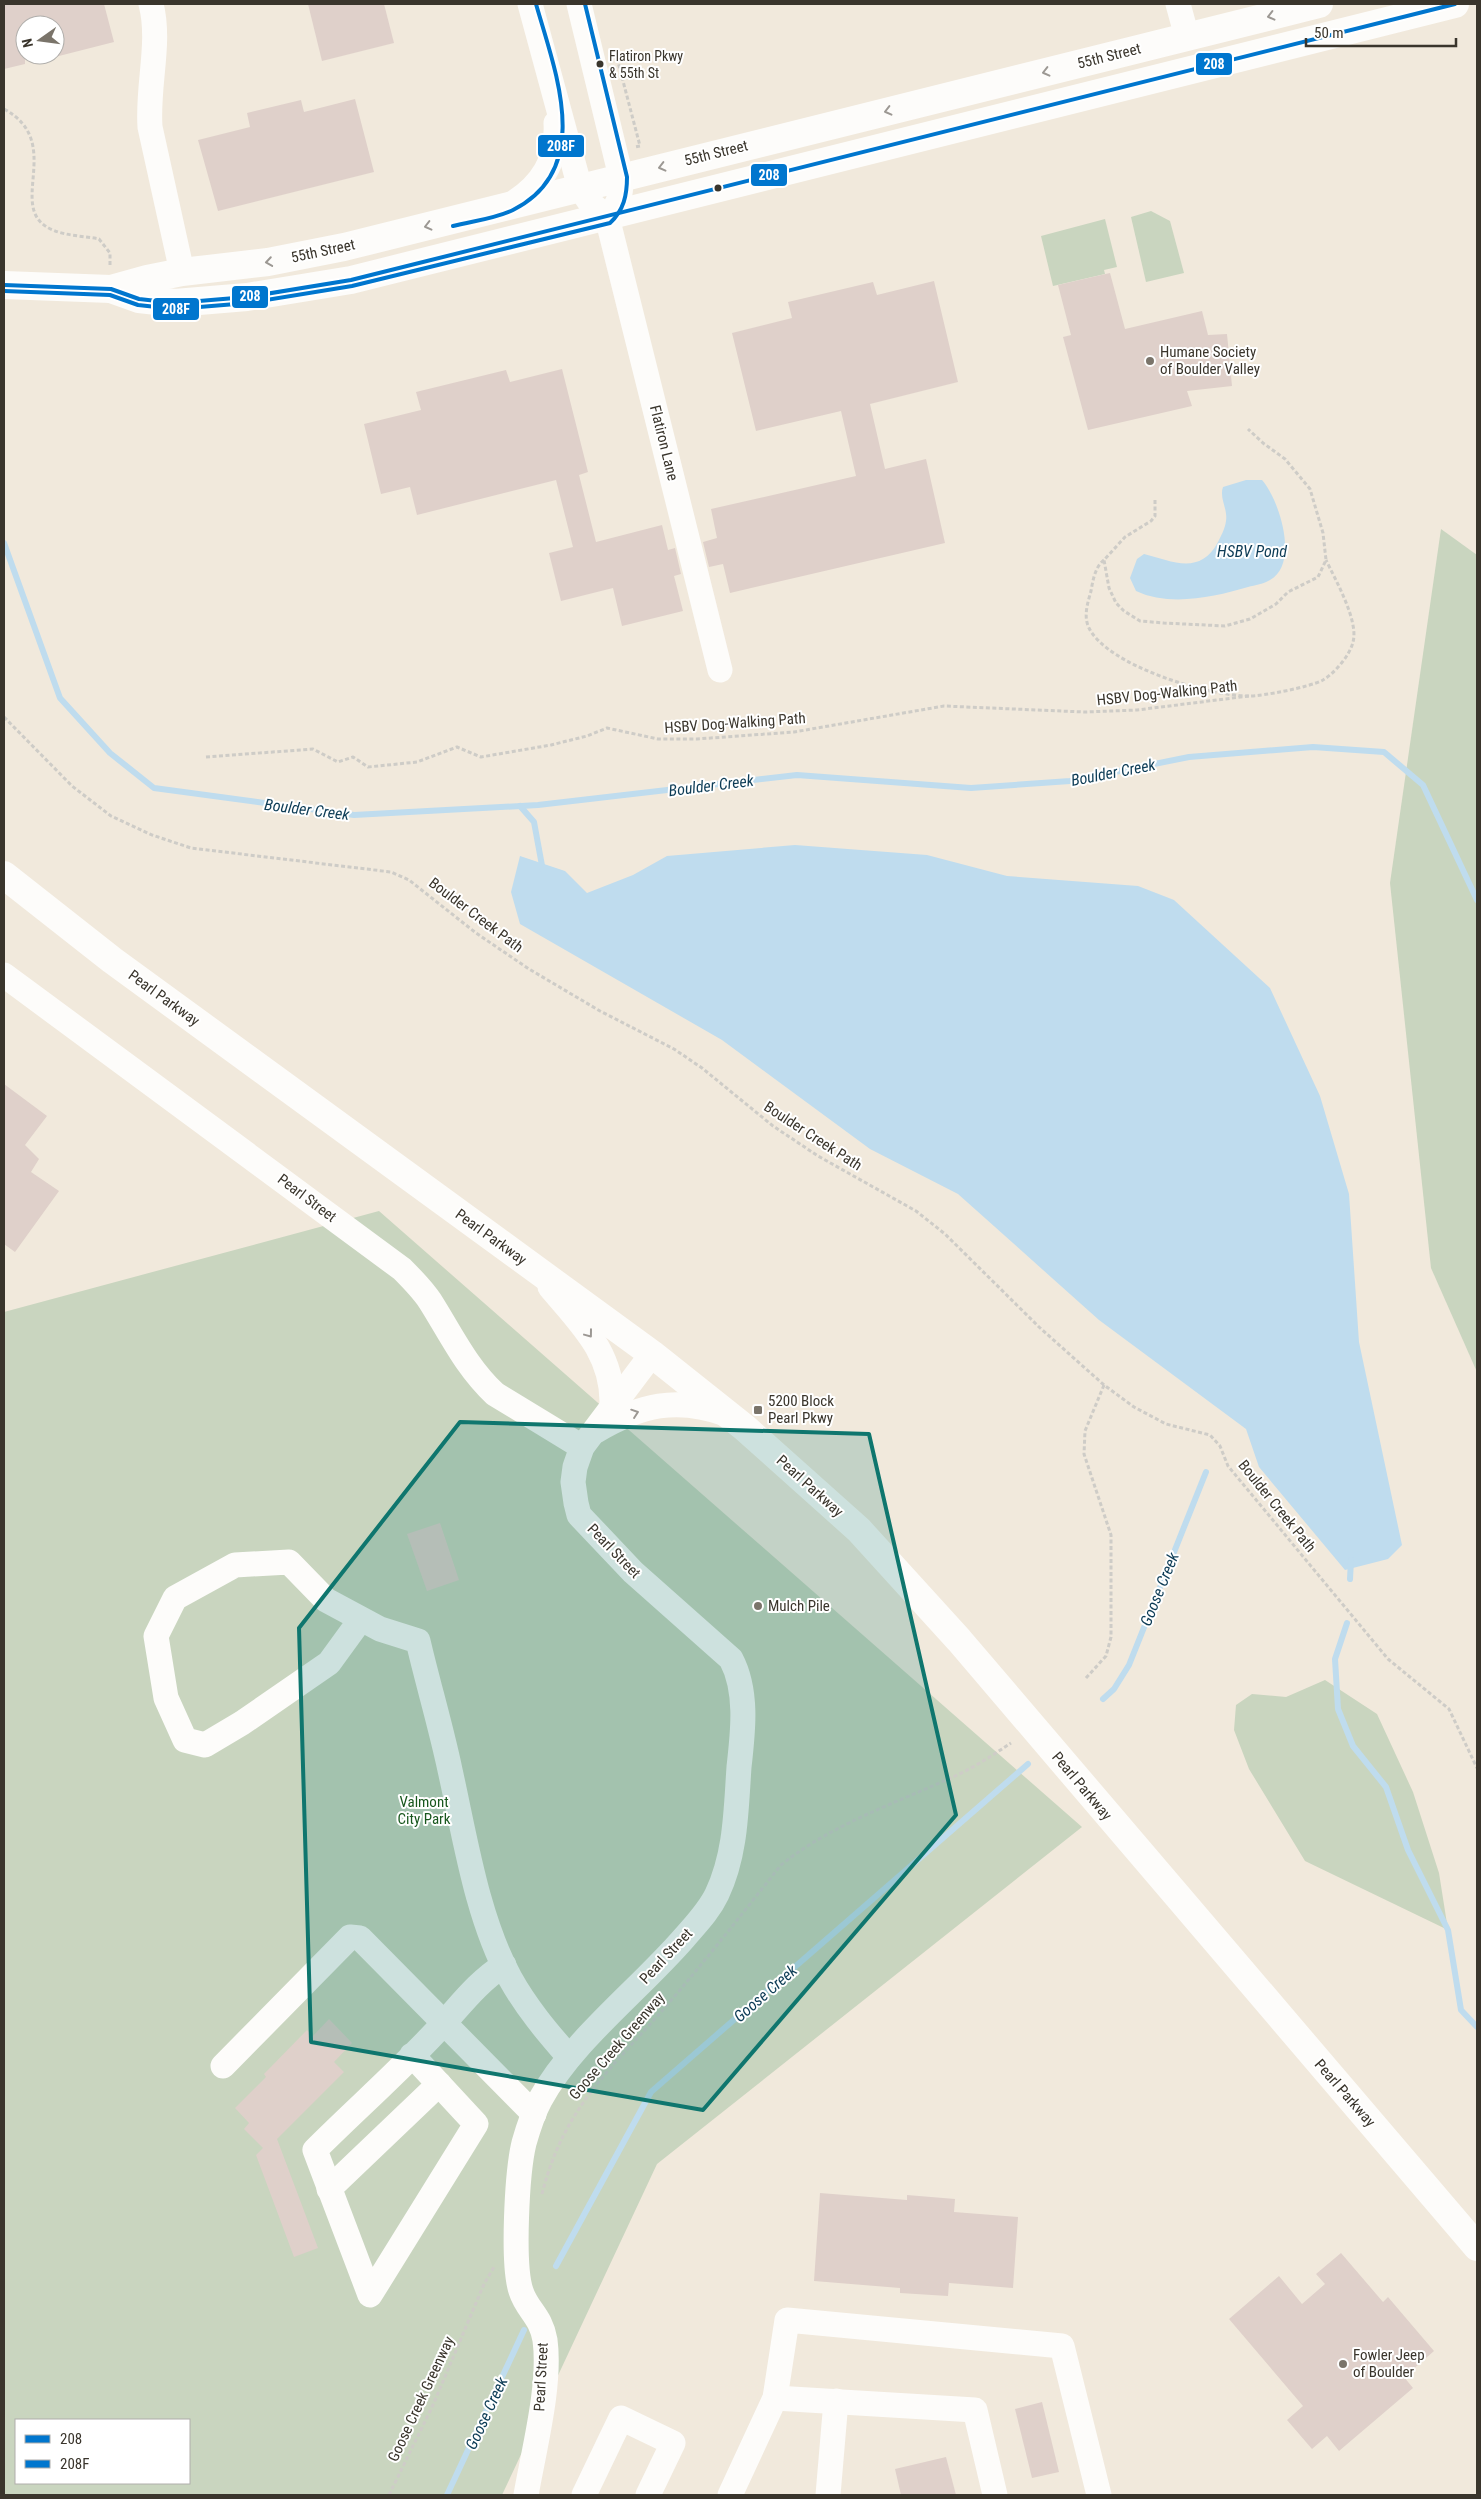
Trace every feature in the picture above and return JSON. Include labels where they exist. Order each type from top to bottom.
[{"type":"main road","name":"55th Street","points":[[111,289],[182,272],[268,262],[306,255],[1319,4]]},
{"type":"main road","name":"55th Street","points":[[5,285],[111,289],[138,298],[175,303],[277,293],[386,272],[1455,4]]},
{"type":"main road","name":"Pearl Parkway","points":[[4,875],[120,966],[652,1354],[729,1415],[859,1530],[911,1585],[1477,2247]]},
{"type":"street","points":[[151,4],[156,23],[149,88],[150,127],[182,272]]},
{"type":"street","points":[[530,4],[580,188],[590,204],[607,217],[618,206],[621,194],[621,177],[579,4]]},
{"type":"street","points":[[1178,4],[1187,37]]},
{"type":"street","points":[[509,205],[531,191],[552,163],[556,138],[552,86]]},
{"type":"street","name":"Flatiron Lane","points":[[607,217],[720,670]]},
{"type":"street","name":"Pearl Street","points":[[4,975],[402,1269],[430,1302],[466,1363],[494,1394],[587,1440]]},
{"type":"street","points":[[536,1270],[598,1346],[608,1370],[612,1404]]},
{"type":"street","name":"Pearl Street","points":[[526,2495],[541,2405],[546,2359],[541,2325],[521,2291],[517,2275],[516,2235],[524,2145],[534,2114],[547,2088],[569,2058],[668,1955],[708,1909],[716,1896],[728,1864],[733,1840],[742,1737],[740,1684],[737,1670],[731,1658],[633,1572],[579,1515],[573,1482],[575,1467],[587,1440],[612,1404],[652,1354]]},
{"type":"street","points":[[587,1440],[625,1416],[666,1404],[697,1405],[729,1415]]},
{"type":"street","points":[[361,1619],[329,1663],[242,1723],[205,1744],[185,1740],[166,1698],[156,1636],[175,1598],[235,1565],[289,1562],[326,1600],[380,1629],[418,1641],[450,1770],[463,1836],[485,1916],[509,1977],[536,2020],[569,2058]]},
{"type":"street","points":[[223,2066],[350,1937],[360,1938],[534,2114]]},
{"type":"street","points":[[412,2055],[476,2124],[370,2295],[315,2150],[444,2023],[469,1993],[487,1976],[504,1965]]},
{"type":"street","points":[[329,2189],[439,2084]]},
{"type":"street","points":[[730,2495],[775,2398],[787,2320],[1062,2346],[1098,2495]]},
{"type":"street","points":[[775,2398],[975,2410],[994,2495]]},
{"type":"street","points":[[828,2495],[836,2401]]},
{"type":"street","points":[[584,2495],[621,2418],[673,2443],[648,2495]]},
{"type":"path","points":[[616,55],[640,146],[633,148]]},
{"type":"path","points":[[4,109],[16,116],[29,130],[35,147],[31,201],[37,219],[53,230],[99,238],[110,253],[111,289]]},
{"type":"path","points":[[1155,500],[1155,516],[1151,522],[1125,537],[1096,570],[1086,615],[1088,627],[1098,640],[1128,661],[1174,682],[1249,696],[1294,688],[1323,680],[1341,664],[1354,641],[1349,607],[1326,560],[1322,534],[1310,489],[1285,459],[1263,444],[1248,429]]},
{"type":"path","points":[[1104,560],[1109,588],[1116,603],[1124,611],[1140,621],[1225,626],[1250,619],[1276,604],[1288,592],[1318,578],[1326,560]]},
{"type":"path","name":"HSBV Dog-Walking Path","points":[[206,757],[313,749],[338,762],[353,757],[368,767],[417,762],[457,747],[482,757],[503,754],[587,736],[607,728],[658,739],[697,739],[794,732],[944,706],[1102,711],[1138,710],[1249,696]]},
{"type":"path","name":"Boulder Creek Path","points":[[4,717],[72,786],[111,816],[152,835],[191,848],[391,872],[409,880],[476,933],[529,969],[600,1011],[674,1049],[702,1068],[731,1093],[788,1136],[818,1156],[916,1211],[945,1234],[1039,1326],[1104,1385],[1134,1407],[1166,1424],[1210,1435],[1220,1446],[1228,1466],[1388,1659],[1449,1709],[1477,1768]]},
{"type":"path","points":[[1086,1678],[1106,1656],[1111,1637],[1112,1535],[1084,1454],[1085,1431],[1104,1385]]},
{"type":"path","name":"Goose Creek Greenway","points":[[541,2197],[550,2164],[576,2111],[623,2052],[675,1997],[781,1865],[845,1826],[956,1776],[1011,1743]]},
{"type":"path","name":"Goose Creek Greenway","points":[[389,2495],[433,2405],[484,2284],[516,2235]]},
{"type":"highlighted area","points":[[460,1422],[869,1434],[956,1815],[703,2110],[311,2042],[299,1628]]},
{"type":"green space","points":[[1151,211],[1170,221],[1184,273],[1146,282],[1131,217]]},
{"type":"green space","points":[[1105,219],[1117,267],[1104,270],[1105,274],[1053,286],[1041,236]]},
{"type":"green space","points":[[1441,529],[1477,555],[1477,1372],[1431,1268],[1390,883]]},
{"type":"green space","name":"Valmont City Park","points":[[379,1211],[1082,1827],[657,2164],[502,2495],[4,2495],[4,1312]]},
{"type":"green space","points":[[1325,1680],[1377,1714],[1413,1792],[1439,1873],[1448,1930],[1305,1861],[1249,1769],[1234,1730],[1236,1705],[1252,1694],[1286,1697]]},
{"type":"water","name":"HSBV Pond","points":[[1246,480],[1262,480],[1275,501],[1284,531],[1285,546],[1284,560],[1279,572],[1265,582],[1235,591],[1192,599],[1163,599],[1136,591],[1130,578],[1137,559],[1144,554],[1175,562],[1194,563],[1211,553],[1223,532],[1225,524],[1226,512],[1222,495],[1223,487]]},
{"type":"water","points":[[795,845],[927,855],[1007,876],[1138,886],[1174,900],[1270,988],[1320,1096],[1349,1194],[1359,1342],[1402,1545],[1388,1559],[1345,1570],[1259,1467],[1246,1429],[1099,1320],[958,1194],[870,1149],[722,1040],[520,924],[511,892],[520,856],[565,871],[587,893],[633,875],[667,856]]},
{"type":"building","points":[[4,4],[104,4],[114,42],[65,54],[65,15],[15,15],[15,65],[21,65],[4,69]]},
{"type":"building","points":[[308,4],[384,4],[394,43],[322,61]]},
{"type":"building","points":[[355,99],[374,172],[218,211],[198,140],[250,127],[247,113],[301,100],[304,112]]},
{"type":"building","name":"Humane Society of Boulder Valley","points":[[1110,273],[1125,329],[1202,311],[1208,335],[1227,334],[1232,386],[1187,391],[1192,406],[1088,430],[1063,337],[1071,335],[1058,285]]},
{"type":"building","points":[[934,281],[958,382],[870,404],[885,469],[926,459],[945,543],[730,593],[723,564],[709,567],[703,542],[717,538],[711,509],[856,476],[841,411],[756,431],[732,333],[792,318],[788,302],[873,282],[877,295]]},
{"type":"building","points":[[562,369],[588,472],[579,475],[596,542],[662,525],[668,550],[675,548],[681,574],[674,576],[683,611],[622,626],[613,588],[561,601],[549,553],[573,547],[556,480],[417,515],[410,487],[381,494],[364,424],[421,410],[416,392],[506,370],[510,382]]},
{"type":"building","points":[[4,1084],[47,1116],[25,1145],[39,1159],[31,1172],[59,1191],[15,1252],[4,1244]]},
{"type":"building","points":[[440,1523],[459,1580],[427,1591],[407,1534]]},
{"type":"building","points":[[329,2019],[352,2043],[334,2062],[344,2072],[277,2139],[318,2248],[294,2257],[256,2155],[263,2148],[244,2129],[249,2123],[235,2108],[266,2077],[264,2074],[307,2030],[313,2036]]},
{"type":"building","points":[[820,2193],[907,2200],[907,2195],[955,2199],[954,2212],[1018,2217],[1013,2288],[949,2283],[948,2296],[900,2293],[900,2288],[814,2281]]},
{"type":"building","name":"Fowler Jeep of Boulder","points":[[1341,2253],[1383,2302],[1388,2297],[1434,2351],[1404,2377],[1413,2388],[1339,2451],[1327,2436],[1312,2449],[1287,2420],[1303,2406],[1229,2319],[1279,2276],[1302,2304],[1325,2284],[1316,2274]]},
{"type":"building","points":[[1042,2402],[1059,2472],[1032,2478],[1015,2409]]},
{"type":"building","points":[[946,2457],[956,2495],[901,2495],[895,2469]]},
{"type":"waterway","name":"Boulder Creek","points":[[4,543],[60,698],[110,753],[154,788],[354,815],[538,805],[797,775],[971,788],[1070,781],[1189,757],[1313,747],[1384,752],[1423,785],[1477,900]]},
{"type":"waterway","points":[[520,806],[534,822],[543,871]]},
{"type":"waterway","name":"Goose Creek","points":[[1103,1699],[1114,1689],[1129,1665],[1206,1472]]},
{"type":"waterway","points":[[1350,1579],[1351,1560]]},
{"type":"waterway","points":[[1347,1623],[1335,1659],[1338,1709],[1353,1746],[1386,1787],[1408,1850],[1448,1930],[1461,2010],[1477,2027]]},
{"type":"waterway","name":"Goose Creek","points":[[556,2266],[651,2092],[1028,1764]]},
{"type":"waterway","name":"Goose Creek","points":[[447,2495],[524,2330]]},
{"type":"transit line","name":"208F","points":[[453,226],[491,218],[513,210],[538,192],[554,170],[561,144],[562,117],[559,88],[536,4]]},
{"type":"transit line","name":"208F","points":[[4,291],[110,295],[138,305],[175,309],[248,303],[352,286],[610,223],[619,213],[624,202],[627,177],[585,4]]},
{"type":"transit line","name":"208","points":[[4,285],[111,289],[139,299],[175,303],[247,297],[351,280],[1455,4]]},
{"type":"place","name":"Flatiron Pkwy & 55th St","points":[[600,64]]},
{"type":"place","name":"Humane Society of Boulder Valley","points":[[1150,361]]},
{"type":"place","name":"5200 Block Pearl Pkwy","points":[[758,1410]]},
{"type":"place","name":"Mulch Pile","points":[[758,1606]]},
{"type":"place","name":"Fowler Jeep of Boulder","points":[[1343,2364]]}]
